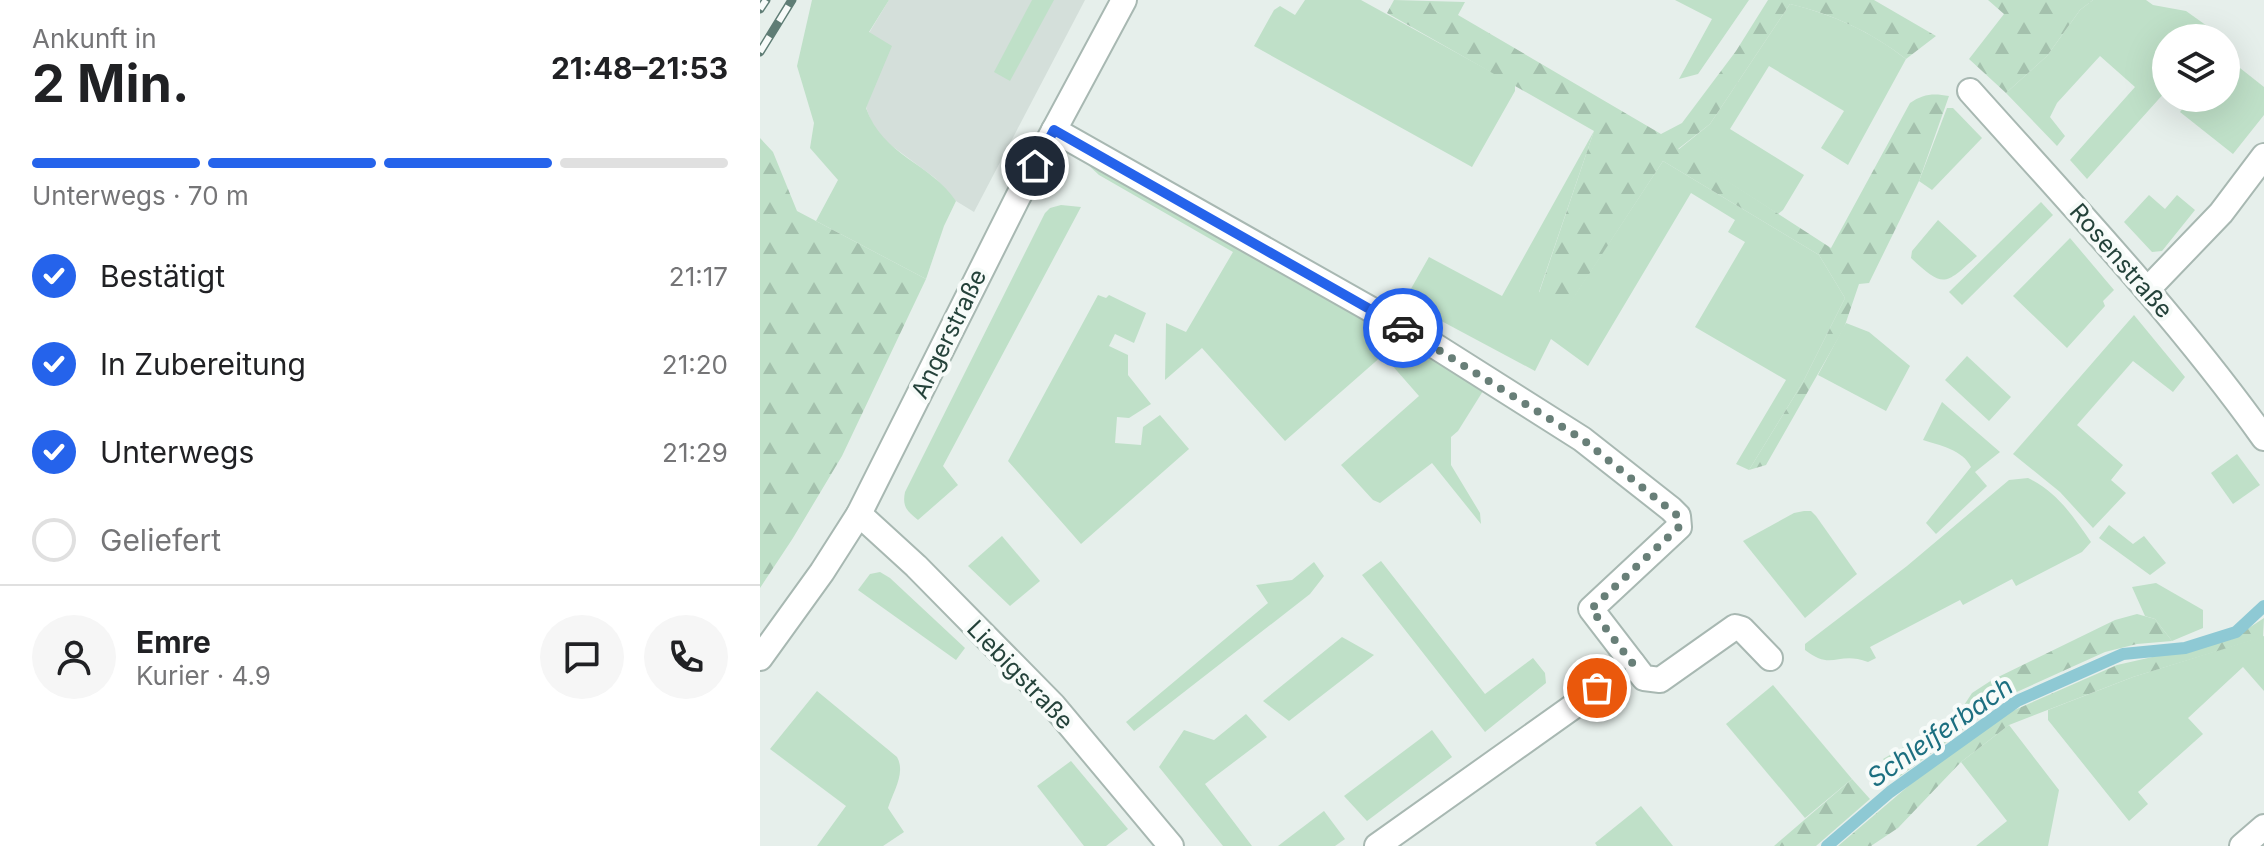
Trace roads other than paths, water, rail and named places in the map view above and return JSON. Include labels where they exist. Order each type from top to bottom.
[{"type":"street","name":"Angerstraße","points":[[760,658],[859,514],[1054,130],[1124,0]]},
{"type":"street","name":"Rosenstraße","points":[[1970,91],[2147,290],[2264,438]]},
{"type":"street","points":[[1054,130],[1432,344],[1582,439],[1678,516],[1679,527],[1591,609],[1644,678],[1660,680],[1735,627],[1742,629],[1770,658]]},
{"type":"street","points":[[2147,290],[2221,213],[2264,156]]},
{"type":"street","name":"Liebigstraße","points":[[859,514],[916,566],[1053,705],[1171,846]]},
{"type":"street","points":[[1377,846],[1633,664]]},
{"type":"street","points":[[2242,846],[2264,827]]},
{"type":"waterway","name":"Schleiferbach","points":[[1827,846],[1890,792],[2017,701],[2123,654],[2185,648],[2236,632],[2264,606]]},
{"type":"railway","points":[[760,9],[766,0]]},
{"type":"railway","points":[[760,52],[792,0]]}]
